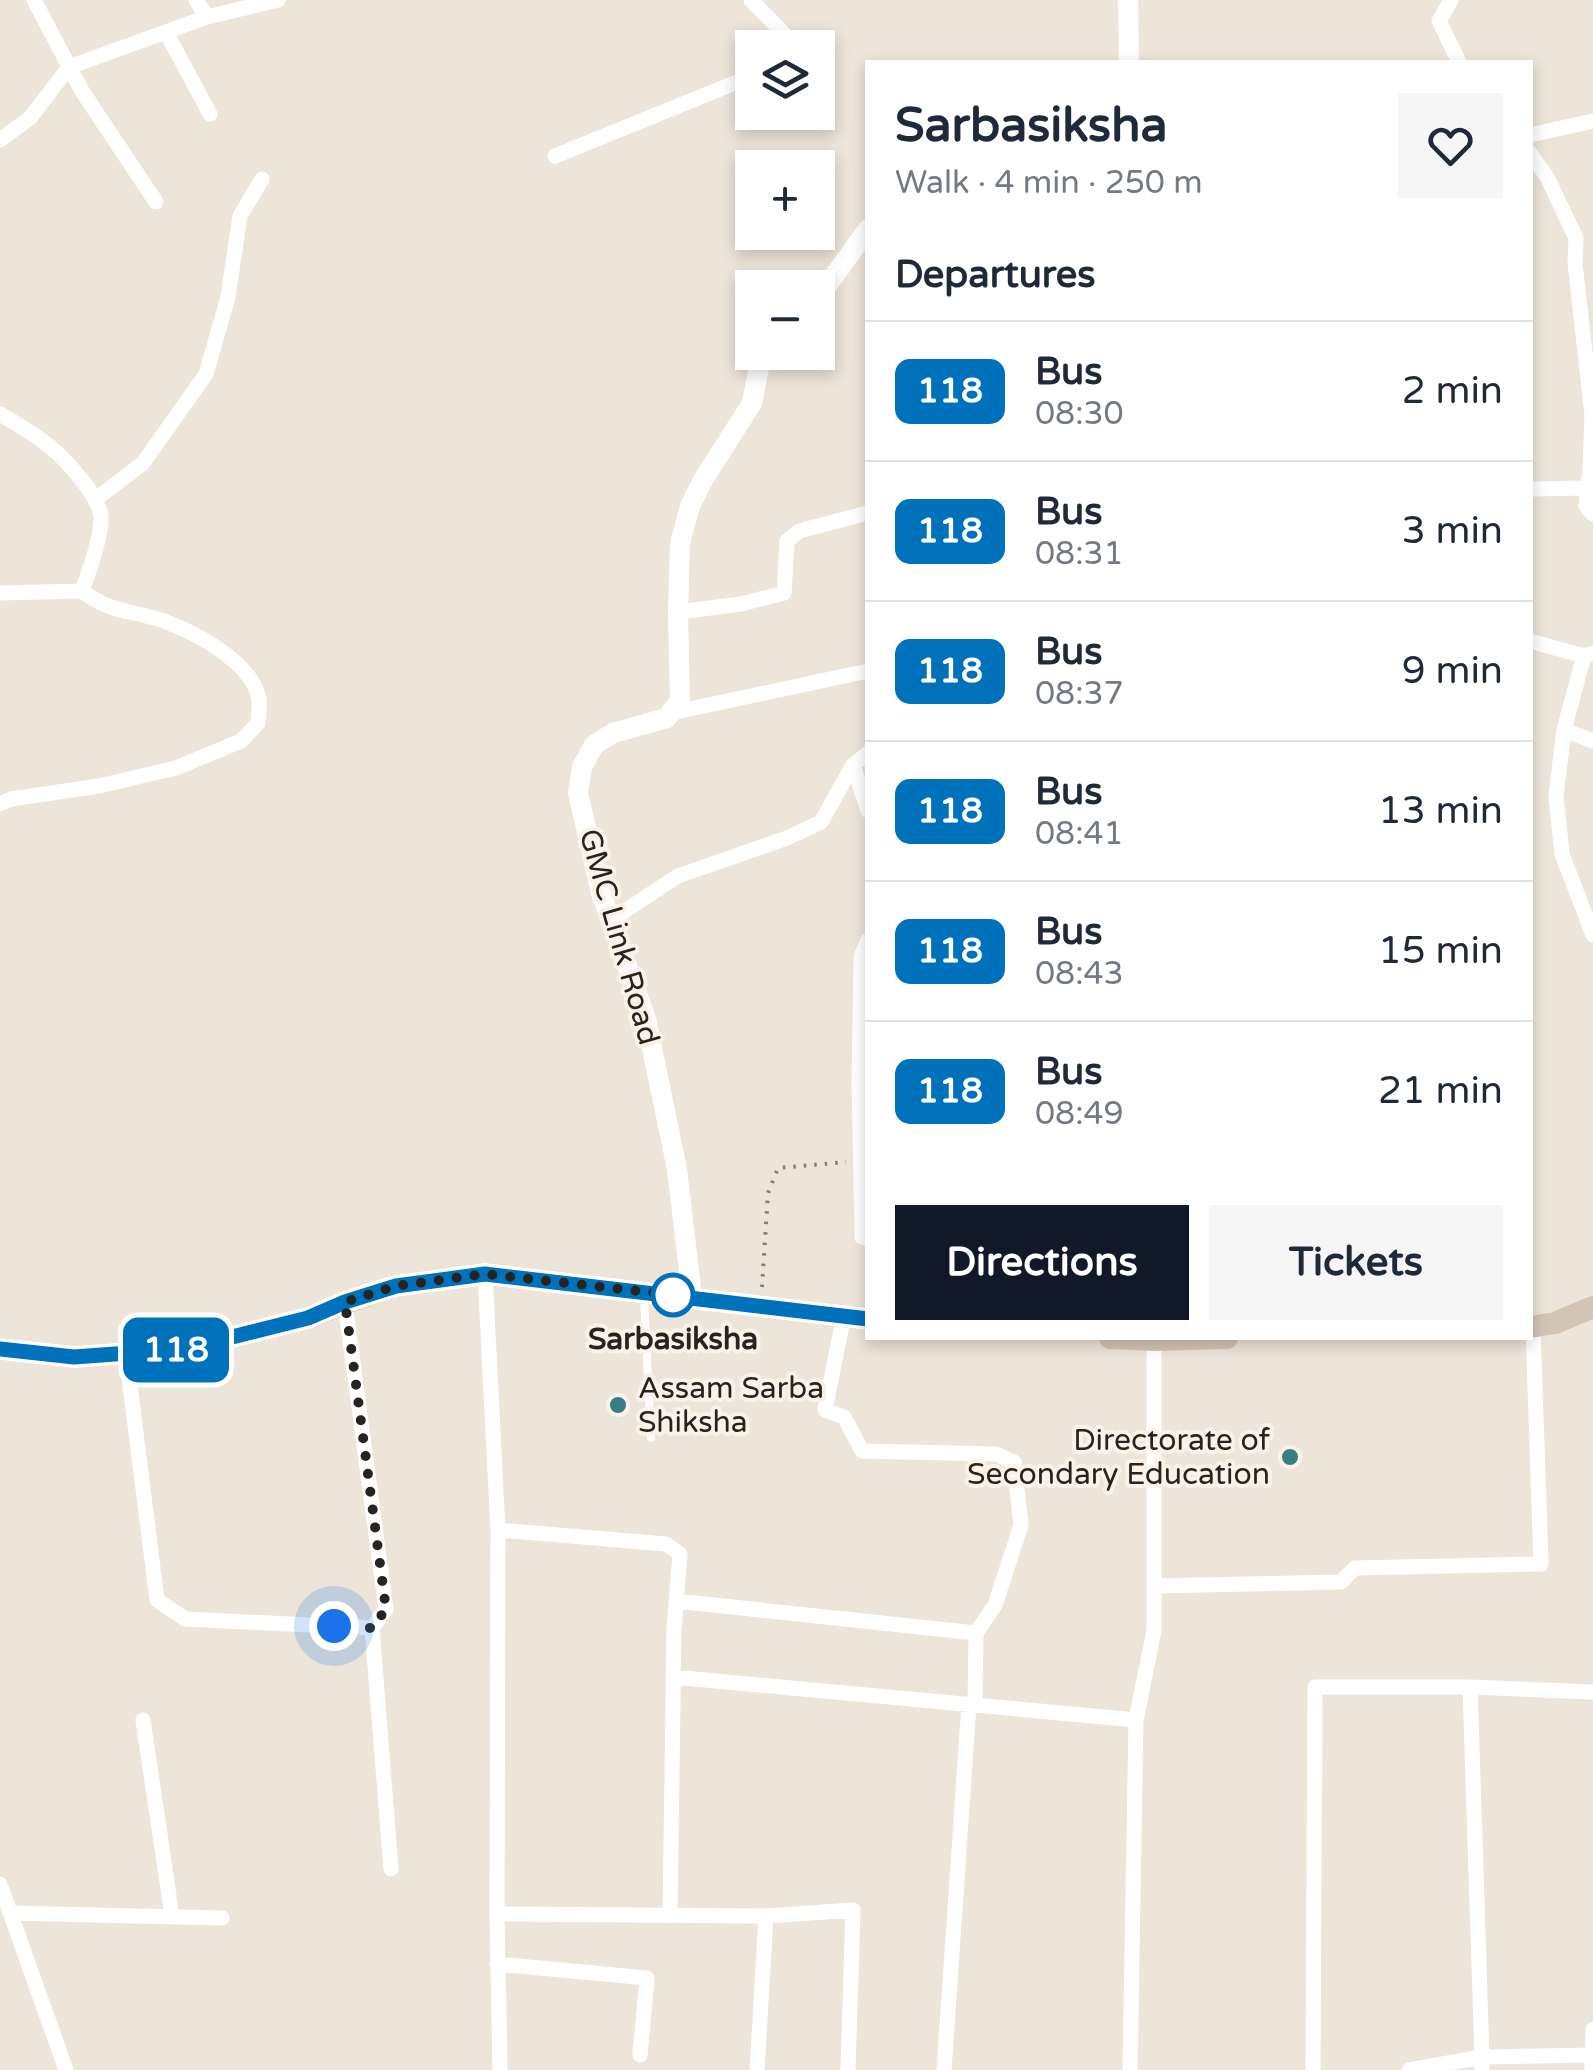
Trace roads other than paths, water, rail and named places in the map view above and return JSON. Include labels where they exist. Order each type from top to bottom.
[{"type":"main road","points":[[0,1349],[74,1357],[184,1349],[308,1318],[396,1286],[485,1274],[856,1317]]},
{"type":"main road","points":[[1533,1327],[1593,1308]]},
{"type":"street","points":[[34,0],[82,91],[156,202]]},
{"type":"street","points":[[196,0],[206,16]]},
{"type":"street","points":[[0,140],[30,118],[70,68],[206,16],[278,0]]},
{"type":"street","points":[[752,0],[779,30]]},
{"type":"street","points":[[1128,0],[1130,60]]},
{"type":"street","points":[[1451,0],[1439,21],[1458,60]]},
{"type":"street","points":[[166,32],[210,114]]},
{"type":"street","points":[[555,156],[735,83]]},
{"type":"street","points":[[1533,133],[1593,121]]},
{"type":"street","points":[[1533,156],[1584,237],[1576,263],[1592,415],[1588,488],[1591,508]]},
{"type":"street","points":[[96,500],[144,462],[206,374],[228,297],[240,216],[262,179]]},
{"type":"street","points":[[835,275],[865,233]]},
{"type":"street","points":[[671,713],[680,700],[680,544],[690,506],[703,480],[752,404],[759,370]]},
{"type":"street","points":[[0,414],[44,439],[70,463],[96,500],[101,515],[94,557],[82,591]]},
{"type":"street","points":[[1533,488],[1588,488]]},
{"type":"street","points":[[678,612],[741,604],[784,593],[787,541],[799,531],[865,515]]},
{"type":"street","points":[[0,593],[82,591],[99,604],[165,622],[215,646],[246,671],[258,698],[258,723],[242,741],[176,768],[0,804]]},
{"type":"street","points":[[1533,642],[1589,655],[1564,730],[1556,796],[1562,854],[1593,935]]},
{"type":"street","points":[[671,713],[865,672]]},
{"type":"street","name":"GMC Link Road","points":[[671,713],[667,718],[613,734],[594,745],[582,767],[578,793],[601,893],[646,1020],[677,1169],[692,1298]]},
{"type":"street","points":[[1564,730],[1593,742]]},
{"type":"street","points":[[611,920],[678,876],[821,822],[853,766],[865,756]]},
{"type":"street","points":[[853,766],[865,802]]},
{"type":"street","points":[[865,947],[861,956],[865,1238]]},
{"type":"street","points":[[485,1274],[498,1530],[500,2070]]},
{"type":"street","points":[[345,1302],[386,1609],[372,1628],[392,1869]]},
{"type":"street","points":[[856,1317],[825,1410],[844,1417],[862,1451],[996,1454],[1014,1462],[1021,1525],[995,1606],[976,1633],[944,2070]]},
{"type":"street","points":[[1130,2070],[1136,1720],[1154,1631],[1154,1340]]},
{"type":"street","points":[[1154,1586],[1341,1582],[1355,1568],[1541,1564],[1532,1340]]},
{"type":"street","points":[[126,1353],[157,1600],[185,1619],[372,1628]]},
{"type":"street","points":[[498,1530],[666,1544],[680,1554],[673,1677],[670,1916]]},
{"type":"street","points":[[676,1602],[976,1633]]},
{"type":"street","points":[[673,1677],[1136,1720]]},
{"type":"street","points":[[1314,2070],[1316,1687],[1593,1692]]},
{"type":"street","points":[[1470,1687],[1482,2063]]},
{"type":"street","points":[[144,1720],[172,1916]]},
{"type":"street","points":[[0,1884],[66,2070]]},
{"type":"street","points":[[497,1914],[766,1916],[853,1910],[848,2070]]},
{"type":"street","points":[[10,1913],[222,1918]]},
{"type":"street","points":[[757,2070],[766,1916]]},
{"type":"street","points":[[497,1964],[647,1978],[640,2055]]},
{"type":"street","points":[[1592,2070],[1593,2029]]},
{"type":"street","points":[[1409,2070],[1593,2055]]},
{"type":"lane","points":[[644,1293],[651,1438]]},
{"type":"place","name":"Sarbasiksha","points":[[673,1295]]},
{"type":"place","name":"Assam Sarba Shiksha","points":[[618,1405]]},
{"type":"place","name":"Directorate of Secondary Education","points":[[1290,1457]]}]
